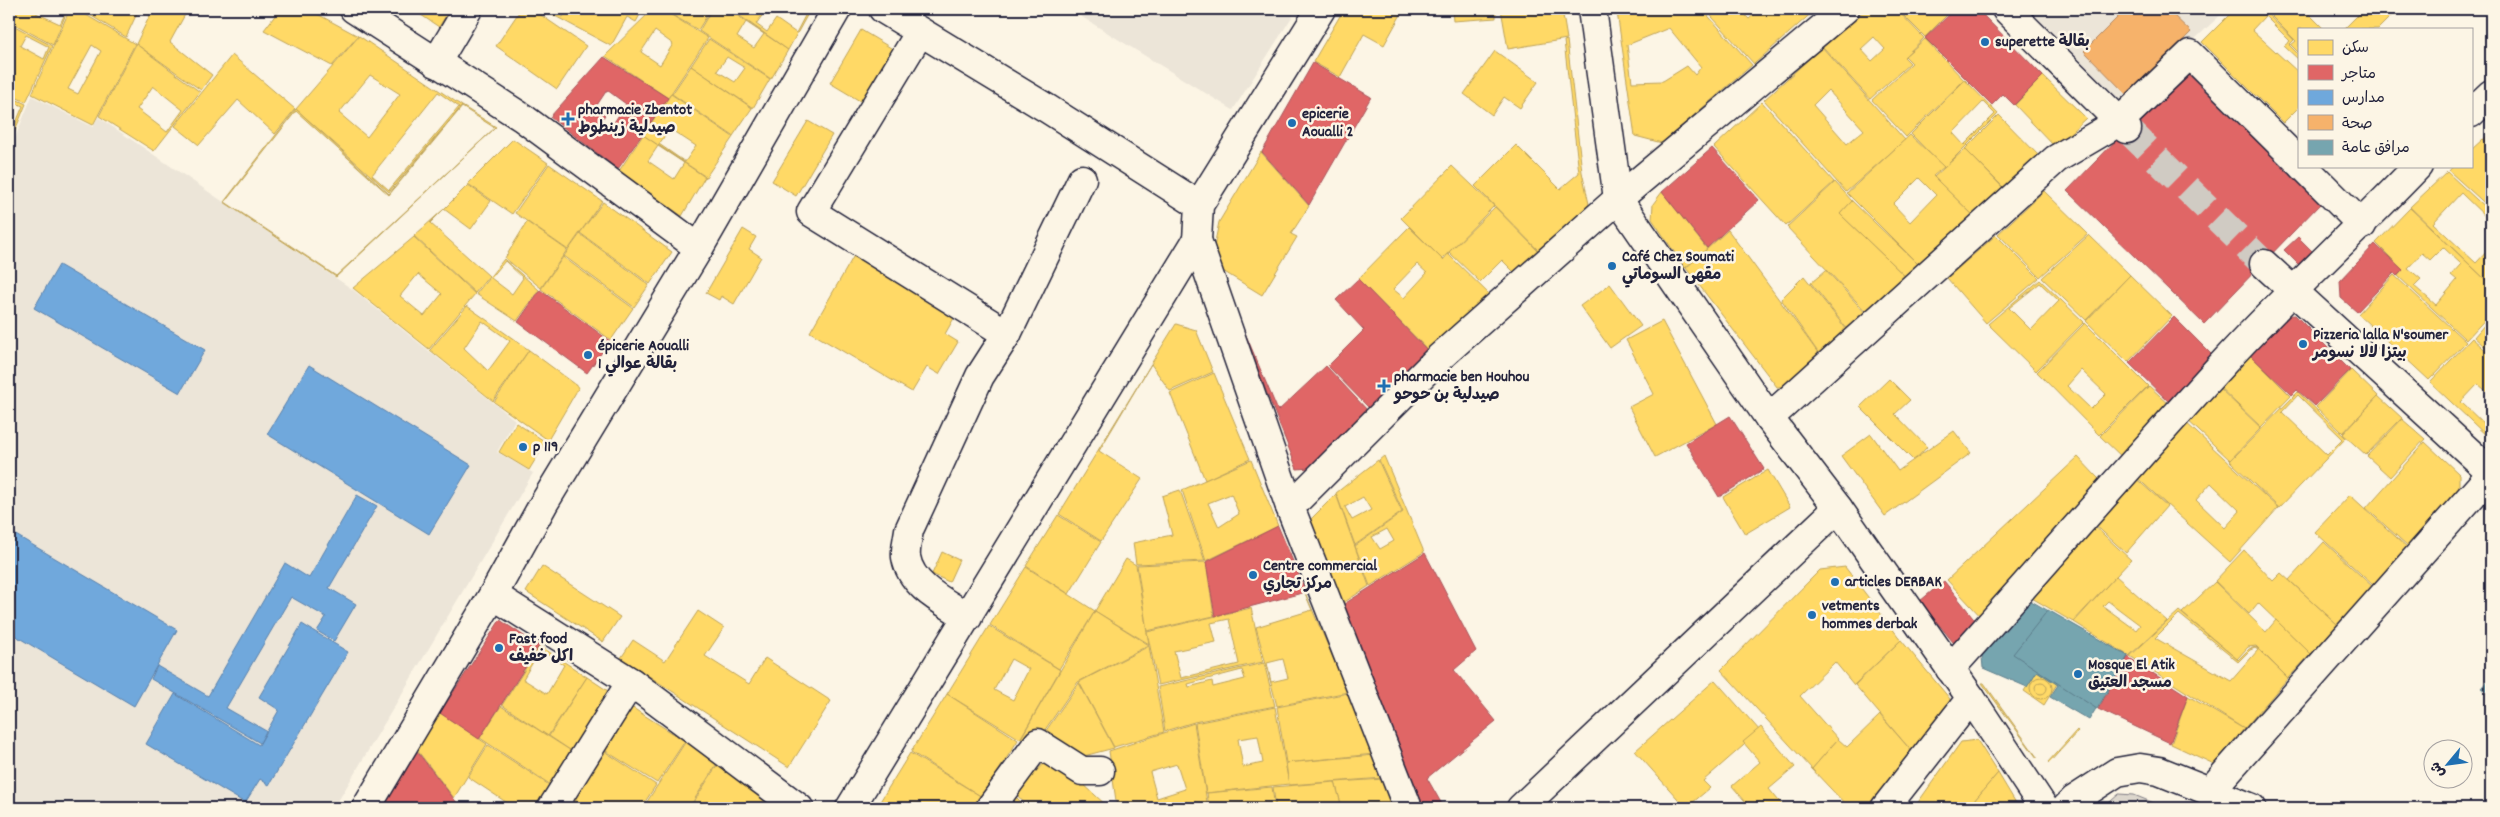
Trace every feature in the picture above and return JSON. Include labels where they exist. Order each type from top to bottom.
[{"type":"street","points":[[354,9],[523,118],[699,248]]},
{"type":"street","points":[[436,63],[468,9]]},
{"type":"street","points":[[366,808],[493,595],[544,503],[699,248],[837,9]]},
{"type":"street","points":[[883,9],[1199,205]]},
{"type":"street","points":[[1321,9],[1199,205],[1197,240],[1290,507],[1408,808]]},
{"type":"street","points":[[1592,9],[1618,199],[1769,418],[1838,508],[1971,698],[2044,808]]},
{"type":"street","points":[[1290,507],[1440,357],[1618,199],[1845,9]]},
{"type":"street","points":[[2006,9],[2123,125]]},
{"type":"street","points":[[920,32],[811,212],[1007,334]]},
{"type":"street","points":[[1769,418],[2056,159],[2123,125],[2190,54],[2298,161]]},
{"type":"street","points":[[2472,113],[2491,94]]},
{"type":"street","points":[[2305,168],[2362,225]]},
{"type":"street","points":[[1950,669],[2227,359],[2294,290],[2362,225],[2416,168]]},
{"type":"street","points":[[968,617],[924,589],[910,568],[906,556],[909,530],[980,376],[1007,334],[1082,179]]},
{"type":"street","points":[[850,808],[1197,240]]},
{"type":"street","points":[[2209,792],[2491,473],[2264,264]]},
{"type":"street","points":[[1521,808],[1838,508]]},
{"type":"street","points":[[493,595],[631,682],[799,808]]},
{"type":"street","points":[[552,808],[631,682]]},
{"type":"street","points":[[1885,808],[1971,698]]},
{"type":"street","points":[[990,808],[1038,743],[1082,770],[1100,771]]},
{"type":"street","points":[[2066,808],[2074,800],[2118,772],[2140,768],[2159,771],[2252,808]]},
{"type":"shaded area","points":[[1069,9],[1297,9],[1233,110]]},
{"type":"shaded area","points":[[2021,9],[2227,9],[2122,107]]},
{"type":"shaded area","points":[[32,96],[93,127],[98,117],[352,289],[515,420],[497,452],[533,473],[334,808],[9,808],[9,153]]},
{"type":"shaded area","points":[[2119,794],[2134,795],[2166,808],[2103,808]]},
{"type":"building: سكن","points":[[13,9],[38,9],[36,13],[60,24],[66,12],[59,9],[68,9],[53,45],[9,21]]},
{"type":"building: سكن","points":[[70,9],[76,9],[135,44],[93,125],[32,94]],"holes":[[[92,45],[101,51],[78,94],[68,89]]]},
{"type":"building: سكن","points":[[80,9],[139,9],[126,37]]},
{"type":"building: سكن","points":[[153,9],[188,9],[170,42],[212,75],[201,90],[136,44]]},
{"type":"building: سكن","points":[[280,9],[308,9],[358,36],[332,66],[264,30]]},
{"type":"building: سكن","points":[[412,9],[450,9],[439,27]]},
{"type":"building: سكن","points":[[521,9],[532,9],[586,46],[557,89],[496,46]]},
{"type":"building: سكن","points":[[542,9],[547,9],[563,17],[567,9],[643,9],[636,22],[627,17],[611,46]]},
{"type":"building: سكن","points":[[653,9],[662,9],[708,38],[668,98],[605,56]],"holes":[[[655,31],[673,44],[660,65],[641,52]]]},
{"type":"building: سكن","points":[[662,9],[711,9],[698,30]]},
{"type":"building: سكن","points":[[712,9],[728,9],[788,50],[771,79],[699,31]],"holes":[[[746,22],[764,34],[754,48],[737,37]]]},
{"type":"building: سكن","points":[[730,9],[758,9],[764,13],[756,24],[767,32],[776,19],[796,33],[807,9],[810,10],[788,50]]},
{"type":"building: سكن","points":[[1344,9],[1404,9],[1384,45],[1364,34],[1340,77],[1313,62]]},
{"type":"building: سكن","points":[[1452,9],[1496,9],[1496,18],[1453,21]]},
{"type":"building: سكن","points":[[1501,9],[1562,9],[1567,39],[1508,49]]},
{"type":"building: سكن","points":[[1625,9],[1702,9],[1752,65],[1662,143],[1635,136],[1617,12]],"holes":[[[1669,28],[1701,67],[1695,75],[1687,66],[1663,81],[1632,82],[1627,45]]]},
{"type":"building: سكن","points":[[1705,9],[1739,9],[1749,19],[1757,12],[1754,9],[1815,10],[1754,64]]},
{"type":"building: سكن","points":[[1866,9],[1896,9],[1924,38],[1904,57],[1910,63],[1870,99],[1823,47]],"holes":[[[1874,37],[1885,49],[1872,61],[1861,49]]]},
{"type":"building: سكن","points":[[1897,9],[1953,9],[1925,37]]},
{"type":"building: سكن","points":[[2235,9],[2262,9],[2294,40],[2289,45],[2298,54],[2298,59],[2284,46],[2290,41],[2265,16],[2252,30],[2298,72],[2298,108],[2283,123],[2202,42]]},
{"type":"building: سكن","points":[[2264,9],[2304,9],[2323,28],[2298,28],[2298,52],[2291,45],[2296,41]]},
{"type":"building: سكن","points":[[2364,9],[2398,9],[2379,28],[2345,28]]},
{"type":"building: سكن","points":[[9,23],[52,46],[26,102],[9,94]],"holes":[[[26,35],[49,47],[44,59],[20,46]]]},
{"type":"building: سكن","points":[[861,30],[896,51],[865,104],[830,83]]},
{"type":"building: سكن","points":[[359,36],[462,106],[389,192],[296,109]],"holes":[[[370,75],[400,94],[367,137],[339,113]],[[438,92],[459,107],[389,190],[372,175]]]},
{"type":"building: سكن","points":[[709,39],[770,79],[753,108],[691,66]],"holes":[[[727,57],[745,68],[735,82],[717,71]]]},
{"type":"building: سكن","points":[[1925,39],[1964,80],[1906,137],[1872,100],[1912,63],[1905,56]]},
{"type":"building: سكن","points":[[1567,40],[1582,172],[1589,204],[1540,252],[1475,186],[1516,145],[1560,189],[1579,173],[1564,41]]},
{"type":"building: سكن","points":[[136,44],[200,92],[154,151],[99,116]],"holes":[[[153,86],[183,110],[167,132],[137,109]]]},
{"type":"building: سكن","points":[[1822,47],[1905,140],[1846,192],[1764,100]],"holes":[[[1828,90],[1864,130],[1847,144],[1813,105]]]},
{"type":"building: سكن","points":[[1495,51],[1538,82],[1520,108],[1504,97],[1492,115],[1464,94]]},
{"type":"building: سكن","points":[[232,55],[295,109],[275,134],[238,100],[199,145],[175,126]]},
{"type":"building: سكن","points":[[691,66],[752,108],[733,136],[672,94]]},
{"type":"building: سكن","points":[[2043,76],[2086,118],[2055,147],[2015,105]]},
{"type":"building: سكن","points":[[1965,80],[1998,114],[1944,168],[1911,134]],"holes":[[[1983,102],[1995,114],[1964,145],[1953,133]]]},
{"type":"building: سكن","points":[[671,94],[733,137],[706,177],[643,135]],"holes":[[[670,129],[696,146],[685,162],[659,144]]]},
{"type":"building: سكن","points":[[9,96],[26,104],[9,145],[9,122],[15,125],[23,106],[9,100]]},
{"type":"building: سكن","points":[[1762,102],[1834,182],[1786,226],[1714,147]]},
{"type":"building: سكن","points":[[462,106],[496,127],[462,107],[389,195],[296,111],[225,202],[336,276],[486,137],[336,277],[224,202],[296,109],[389,194]]},
{"type":"building: سكن","points":[[1999,115],[2042,159],[2007,191],[1965,149]]},
{"type":"building: سكن","points":[[808,121],[832,135],[796,196],[772,181]]},
{"type":"building: سكن","points":[[2491,131],[2491,145],[2484,139]]},
{"type":"building: سكن","points":[[643,135],[705,177],[682,216],[619,171]],"holes":[[[658,146],[684,163],[674,179],[648,161]]]},
{"type":"building: سكن","points":[[1910,135],[1944,167],[1933,176],[1976,218],[1921,267],[1847,193]],"holes":[[[1919,178],[1936,195],[1910,222],[1893,204]]]},
{"type":"building: سكن","points":[[513,139],[548,163],[512,214],[468,184]]},
{"type":"building: سكن","points":[[2483,139],[2491,146],[2491,209],[2449,171],[2451,168],[2472,168],[2472,149]]},
{"type":"building: سكن","points":[[2158,141],[2236,215],[2217,235],[2140,161]]},
{"type":"building: سكن","points":[[1965,149],[2007,192],[1976,218],[1934,177]]},
{"type":"building: سكن","points":[[1261,152],[1309,206],[1291,234],[1297,237],[1262,295],[1218,268],[1214,247],[1219,222]]},
{"type":"building: سكن","points":[[549,164],[602,201],[568,250],[515,213]]},
{"type":"building: سكن","points":[[1452,166],[1494,206],[1442,259],[1401,218]]},
{"type":"building: سكن","points":[[2447,172],[2491,213],[2491,222],[2461,193],[2433,223],[2476,263],[2491,247],[2491,285],[2410,207]]},
{"type":"building: سكن","points":[[1835,182],[1852,201],[1840,214],[1909,280],[1870,316],[1787,227]]},
{"type":"building: سكن","points":[[468,185],[491,201],[471,229],[444,209]]},
{"type":"building: سكن","points":[[2044,191],[2088,234],[2040,277],[1998,234]]},
{"type":"building: سكن","points":[[1662,192],[1707,249],[1685,268],[1652,219],[1653,204]]},
{"type":"building: سكن","points":[[1852,201],[1921,267],[1909,280],[1840,214]]},
{"type":"building: سكن","points":[[603,202],[672,252],[650,284],[580,233]]},
{"type":"building: سكن","points":[[1495,207],[1540,253],[1517,275],[1502,260],[1480,282],[1449,252]]},
{"type":"building: سكن","points":[[2410,208],[2491,285],[2491,313],[2466,340],[2398,276],[2403,270],[2376,243]],"holes":[[[2443,247],[2461,264],[2451,275],[2457,280],[2436,305],[2414,286],[2421,279],[2408,268],[2422,253],[2430,260]]]},
{"type":"building: سكن","points":[[444,209],[430,223],[489,276],[475,293],[414,236]]},
{"type":"building: سكن","points":[[527,222],[567,250],[541,288],[505,258]]},
{"type":"building: سكن","points":[[1409,227],[1443,260],[1448,254],[1493,298],[1430,352],[1358,279]],"holes":[[[1417,264],[1427,273],[1404,298],[1393,289]]]},
{"type":"building: سكن","points":[[743,229],[756,237],[749,249],[761,257],[734,304],[721,296],[719,300],[706,293]]},
{"type":"building: سكن","points":[[1728,230],[1824,361],[1795,386],[1777,387],[1686,268]]},
{"type":"building: سكن","points":[[580,234],[649,285],[634,307],[564,256]]},
{"type":"building: سكن","points":[[1996,235],[2039,278],[1986,323],[1947,278]]},
{"type":"building: سكن","points":[[2089,235],[2130,275],[2086,320],[2042,278]]},
{"type":"building: سكن","points":[[414,237],[475,294],[429,349],[353,288]],"holes":[[[418,274],[442,294],[424,316],[400,296]]]},
{"type":"building: سكن","points":[[856,252],[958,311],[945,334],[958,342],[939,374],[927,367],[912,392],[810,332]]},
{"type":"building: سكن","points":[[563,257],[633,308],[611,340],[541,289]]},
{"type":"building: سكن","points":[[504,259],[539,290],[517,321],[476,294]],"holes":[[[505,261],[523,278],[512,294],[491,278]]]},
{"type":"building: سكن","points":[[1826,270],[1869,317],[1851,334],[1811,283]]},
{"type":"building: سكن","points":[[2130,275],[2172,316],[2128,362],[2086,321]]},
{"type":"building: سكن","points":[[2394,275],[2466,342],[2429,380],[2358,314]]},
{"type":"building: سكن","points":[[1804,276],[1851,335],[1824,361],[1781,299]]},
{"type":"building: سكن","points":[[2040,280],[2084,322],[2036,371],[1988,324]],"holes":[[[2040,283],[2059,301],[2031,330],[2009,308]]]},
{"type":"building: سكن","points":[[1610,284],[1641,326],[1610,348],[1580,306]]},
{"type":"building: سكن","points":[[467,306],[529,350],[493,401],[430,350]],"holes":[[[482,321],[510,341],[488,371],[464,348]]]},
{"type":"building: سكن","points":[[2491,317],[2491,352],[2474,337]]},
{"type":"building: سكن","points":[[1662,321],[1717,424],[1655,457],[1629,407],[1654,394],[1626,340]]},
{"type":"building: سكن","points":[[2085,323],[2148,386],[2099,435],[2037,372]],"holes":[[[2081,370],[2106,394],[2091,409],[2067,386]]]},
{"type":"building: سكن","points":[[1176,324],[1196,330],[1213,372],[1170,391],[1151,364]]},
{"type":"building: سكن","points":[[2472,338],[2491,355],[2491,395],[2478,384],[2461,402],[2486,426],[2491,420],[2491,440],[2430,382]]},
{"type":"building: سكن","points":[[529,350],[579,387],[548,440],[494,402]]},
{"type":"building: سكن","points":[[2247,352],[2291,396],[2261,427],[2216,384]]},
{"type":"building: سكن","points":[[1151,364],[1099,451],[1142,479],[1101,541],[1059,514]]},
{"type":"building: سكن","points":[[2351,370],[2378,396],[2343,433],[2316,407]]},
{"type":"building: سكن","points":[[1214,373],[1250,459],[1205,480],[1170,393]]},
{"type":"building: سكن","points":[[1889,379],[1910,400],[1895,414],[1927,447],[1914,461],[1860,407]]},
{"type":"building: سكن","points":[[2216,385],[2261,428],[2230,460],[2184,417]]},
{"type":"building: سكن","points":[[2149,386],[2170,405],[2125,460],[2100,436]]},
{"type":"building: سكن","points":[[2298,392],[2346,438],[2279,508],[2230,461]],"holes":[[[2298,395],[2343,439],[2327,455],[2282,412]]]},
{"type":"building: سكن","points":[[2378,396],[2402,418],[2366,455],[2343,434]]},
{"type":"building: سكن","points":[[2402,419],[2425,439],[2390,477],[2367,456]]},
{"type":"building: سكن","points":[[2183,420],[2278,508],[2230,562],[2134,475]],"holes":[[[2211,483],[2240,511],[2225,528],[2196,500]]]},
{"type":"building: سكن","name":"p 119","points":[[516,423],[546,442],[529,470],[499,452]]},
{"type":"building: سكن","points":[[1954,431],[1971,453],[1885,516],[1841,456],[1871,434],[1898,471]]},
{"type":"building: سكن","points":[[2425,442],[2459,474],[2459,489],[2409,547],[2366,508]]},
{"type":"building: سكن","points":[[1384,456],[1424,552],[1370,586],[1355,546],[1403,512],[1379,460]],"holes":[[[1387,529],[1394,541],[1380,549],[1372,537]]]},
{"type":"building: سكن","points":[[2078,457],[2115,496],[1983,619],[1947,580]]},
{"type":"building: سكن","points":[[1251,460],[1278,526],[1206,561],[1182,490]],"holes":[[[1231,494],[1239,514],[1219,527],[1208,503]]]},
{"type":"building: سكن","points":[[1378,460],[1402,512],[1355,545],[1336,493]],"holes":[[[1363,497],[1371,510],[1352,520],[1345,507]]]},
{"type":"building: سكن","points":[[1768,470],[1790,507],[1745,534],[1723,497]]},
{"type":"building: سكن","points":[[2133,476],[2167,506],[2126,553],[2092,522]]},
{"type":"building: سكن","points":[[1180,490],[1205,561],[1136,564],[1133,543],[1172,535],[1162,496]]},
{"type":"building: سكن","points":[[1336,494],[1369,586],[1340,605],[1310,520]]},
{"type":"building: سكن","points":[[2350,495],[2408,548],[2374,586],[2315,532]]},
{"type":"building: سكن","points":[[1058,515],[1101,542],[1069,594],[1026,566]]},
{"type":"building: سكن","points":[[2091,523],[2131,560],[2073,622],[2025,594]]},
{"type":"building: سكن","points":[[2324,542],[2373,587],[2338,625],[2289,580]]},
{"type":"building: سكن","points":[[2244,550],[2273,581],[2281,573],[2338,625],[2311,654],[2258,603],[2249,614],[2215,581]]},
{"type":"building: سكن","points":[[942,552],[959,560],[949,582],[932,574]]},
{"type":"building: سكن","points":[[1126,559],[1136,565],[1149,644],[1095,611]]},
{"type":"building: سكن","points":[[1206,562],[1214,616],[1147,631],[1137,565]]},
{"type":"building: سكن","points":[[542,566],[620,617],[603,642],[526,592]]},
{"type":"building: سكن","points":[[1026,567],[1095,611],[1059,669],[990,625]]},
{"type":"building: سكن","points":[[1845,567],[1901,640],[1854,685],[1835,662],[1800,696],[1838,739],[1812,769],[1721,670],[1820,570]]},
{"type":"building: سكن","points":[[2116,576],[2167,621],[2129,656],[2074,622]],"holes":[[[2108,601],[2140,625],[2136,630],[2103,606]]]},
{"type":"building: سكن","points":[[2215,582],[2266,632],[2276,620],[2311,654],[2288,678],[2256,646],[2248,647],[2237,659],[2182,613]]},
{"type":"building: سكن","points":[[1305,593],[1348,692],[1277,706],[1256,627],[1312,610]],"holes":[[[1283,659],[1288,678],[1271,682],[1267,663]]]},
{"type":"building: سكن","points":[[1251,608],[1263,662],[1158,685],[1147,632]],"holes":[[[1229,619],[1239,664],[1181,678],[1174,651],[1216,642],[1211,623]]]},
{"type":"building: سكن","points":[[698,611],[724,628],[705,656],[749,684],[765,658],[831,701],[789,767],[621,658],[633,640],[665,661]]},
{"type":"building: سكن","points":[[1095,611],[1149,645],[1078,682],[1042,734],[1021,738]]},
{"type":"building: سكن","points":[[2179,611],[2238,660],[2249,649],[2256,647],[2288,678],[2244,729],[2130,656]],"holes":[[[2179,614],[2238,662],[2250,650],[2255,648],[2258,650],[2231,681],[2155,638]]]},
{"type":"building: سكن","points":[[989,626],[1060,670],[1020,739],[947,694]],"holes":[[[1011,659],[1029,669],[1013,700],[994,690]]]},
{"type":"building: سكن","points":[[1901,640],[1950,699],[1949,717],[1914,754],[1855,685]]},
{"type":"building: سكن","points":[[540,646],[587,677],[548,736],[502,705]],"holes":[[[540,650],[564,665],[547,694],[523,679]]]},
{"type":"building: سكن","points":[[1149,646],[1164,732],[1114,747],[1079,682]]},
{"type":"building: سكن","points":[[1264,663],[1275,706],[1194,722],[1165,731],[1158,687]],"holes":[[[1242,670],[1245,679],[1213,687],[1212,681],[1189,687],[1188,684]]]},
{"type":"building: سكن","points":[[2037,671],[2057,684],[2044,705],[2024,691]]},
{"type":"building: سكن","points":[[587,677],[614,695],[576,754],[549,736]]},
{"type":"building: سكن","points":[[2041,677],[2049,680],[2052,688],[2049,696],[2041,699],[2033,696],[2030,688],[2033,680]]},
{"type":"building: سكن","points":[[1715,680],[1760,731],[1703,781],[1710,788],[1686,808],[1635,751]]},
{"type":"building: سكن","points":[[2043,682],[2046,683],[2046,693],[2039,694],[2036,693],[2035,686],[2036,683]]},
{"type":"building: سكن","points":[[1079,683],[1114,748],[1080,757],[1043,735]]},
{"type":"building: سكن","points":[[1982,683],[1984,683],[2037,758]]},
{"type":"building: سكن","points":[[1348,693],[1374,754],[1286,763],[1277,707]]},
{"type":"building: سكن","points":[[947,694],[1018,740],[982,797],[911,752]]},
{"type":"building: سكن","points":[[2188,696],[2244,729],[2214,764],[2171,744]]},
{"type":"building: سكن","points":[[628,705],[685,741],[657,783],[601,748]]},
{"type":"building: سكن","points":[[501,706],[576,754],[554,787],[480,738]]},
{"type":"building: سكن","points":[[1275,707],[1289,784],[1206,793],[1195,723]],"holes":[[[1258,736],[1263,763],[1243,767],[1238,739]]]},
{"type":"building: سكن","points":[[440,713],[487,744],[454,798],[417,750]]},
{"type":"building: سكن","points":[[1880,715],[1914,754],[1871,808],[1849,808],[1812,769],[1838,739],[1847,747]]},
{"type":"building: سكن","points":[[1194,723],[1208,808],[1117,808],[1109,751]],"holes":[[[1177,764],[1185,789],[1157,798],[1150,772]]]},
{"type":"building: سكن","points":[[1761,727],[1795,767],[1769,789],[1783,806],[1780,808],[1751,808],[1732,786],[1760,762],[1743,742]]},
{"type":"building: سكن","points":[[2078,731],[2049,763],[2048,762]]},
{"type":"building: سكن","points":[[1977,740],[1998,773],[1968,808],[1914,808],[1961,742]]},
{"type":"building: سكن","points":[[686,741],[718,762],[689,808],[643,808]]},
{"type":"building: سكن","points":[[488,745],[554,788],[541,808],[515,808],[468,777]]},
{"type":"building: سكن","points":[[601,749],[656,785],[641,808],[588,808],[570,797]]},
{"type":"building: سكن","points":[[910,753],[982,797],[975,808],[876,808]]},
{"type":"building: سكن","points":[[1052,755],[1109,808],[1029,808],[1015,793]]},
{"type":"building: سكن","points":[[1374,755],[1384,778],[1289,785],[1286,763]]},
{"type":"building: سكن","points":[[719,762],[790,808],[743,808],[740,806],[738,808],[690,808]]},
{"type":"building: سكن","points":[[1998,773],[2019,808],[1968,808]]},
{"type":"building: سكن","points":[[1384,779],[1397,808],[1342,808],[1335,782]]},
{"type":"building: سكن","points":[[1335,782],[1342,808],[1276,808],[1273,787]]},
{"type":"building: سكن","points":[[1272,787],[1275,808],[1209,808],[1207,793]]},
{"type":"building: سكن","points":[[1014,795],[1027,808],[1006,808]]},
{"type":"building: سكن","points":[[570,797],[587,808],[563,808]]},
{"type":"building: متاجر","points":[[1955,9],[1977,9],[2043,76],[2014,105],[2003,94],[1992,105],[1925,38]]},
{"type":"building: متاجر","points":[[604,57],[668,98],[618,169],[550,117]],"holes":[[[607,90],[626,104],[609,130],[599,123],[605,115],[595,108]]]},
{"type":"building: متاجر","points":[[1313,63],[1371,97],[1309,205],[1262,152]]},
{"type":"building: متاجر","points":[[2184,70],[2320,204],[2204,324],[2067,191]]},
{"type":"building: متاجر","points":[[1712,148],[1759,200],[1707,248],[1662,192]]},
{"type":"building: متاجر","points":[[2298,237],[2322,261],[2308,274],[2284,250]]},
{"type":"building: متاجر","points":[[2375,244],[2403,270],[2397,276],[2394,273],[2357,312],[2341,298],[2340,281]]},
{"type":"building: متاجر","points":[[1218,269],[1278,411],[1326,366],[1369,412],[1310,468],[1297,469]]},
{"type":"building: متاجر","points":[[1358,279],[1430,353],[1371,410],[1328,366],[1364,330],[1336,300]]},
{"type":"building: متاجر","points":[[540,290],[610,341],[587,373],[518,322]]},
{"type":"building: متاجر","points":[[2295,315],[2350,370],[2315,406],[2297,390],[2292,395],[2247,352],[2282,316]]},
{"type":"building: متاجر","points":[[2174,317],[2216,359],[2171,404],[2129,363]]},
{"type":"building: متاجر","points":[[1730,416],[1764,469],[1719,497],[1686,443]]},
{"type":"building: متاجر","points":[[1278,526],[1306,592],[1215,616],[1206,562]]},
{"type":"building: متاجر","points":[[1425,553],[1476,651],[1454,670],[1496,721],[1427,778],[1444,808],[1419,808],[1341,606]]},
{"type":"building: متاجر","points":[[1944,581],[1981,627],[1957,647],[1920,601]]},
{"type":"building: متاجر","points":[[500,620],[539,646],[479,739],[440,713]]},
{"type":"building: متاجر","points":[[2128,657],[2188,696],[2170,743],[2098,709]]},
{"type":"building: متاجر","points":[[416,750],[461,808],[381,808]]},
{"type":"building: مدارس","points":[[59,265],[205,350],[180,393],[34,308]]},
{"type":"building: مدارس","points":[[309,365],[471,465],[429,534],[267,434]]},
{"type":"building: مدارس","points":[[357,495],[377,506],[329,588],[356,604],[334,641],[317,631],[326,617],[291,597],[226,708],[266,731],[260,743],[151,679],[157,666],[208,696],[285,563],[309,578]]},
{"type":"building: مدارس","points":[[9,531],[177,630],[134,706],[9,632]]},
{"type":"building: مدارس","points":[[302,624],[348,652],[269,785],[260,779],[245,803],[146,744],[175,694],[259,745],[279,710],[259,697]]},
{"type":"building: صحة","points":[[2126,9],[2175,9],[2171,13],[2191,32],[2128,96],[2084,51]]},
{"type":"building: مرافق عامة","points":[[2024,597],[2128,656],[2089,720],[2050,697],[2058,685],[2037,671],[2027,687],[1983,668],[1981,646]]},
{"type":"building: مرافق عامة","points":[[2048,610],[2128,656],[2097,709],[2013,654]]},
{"type":"building: مرافق عامة","points":[[2491,677],[2491,695],[2481,688]]},
{"type":"tunnel","points":[[2127,129],[2264,264]]},
{"type":"place","name":"superette بقالة","points":[[1985,42]]},
{"type":"place","name":"pharmacie Zbentot صيدلية زبنطوط","points":[[568,119]]},
{"type":"place","name":"epicerie Aoualli 2","points":[[1292,123]]},
{"type":"place","name":"Café Chez Soumati مقهى السوماتي","points":[[1612,266]]},
{"type":"place","name":"Pizzeria lalla N'soumer بيتزا لالا نسومر","points":[[2303,344]]},
{"type":"place","name":"épicerie Aoualli 1 بقالة عوالي","points":[[588,355]]},
{"type":"place","name":"pharmacie ben Houhou صيدلية بن حوحو","points":[[1384,386]]},
{"type":"place","name":"p 119","points":[[523,447]]},
{"type":"place","name":"Centre commercial مركز تجاري","points":[[1253,575]]},
{"type":"place","name":"articles DERBAK","points":[[1835,582]]},
{"type":"place","name":"vetments hommes derbak","points":[[1812,615]]},
{"type":"place","name":"Fast food اكل خفيف","points":[[499,648]]},
{"type":"place","name":"Mosque El Atik مسجد العتيق","points":[[2078,674]]}]
